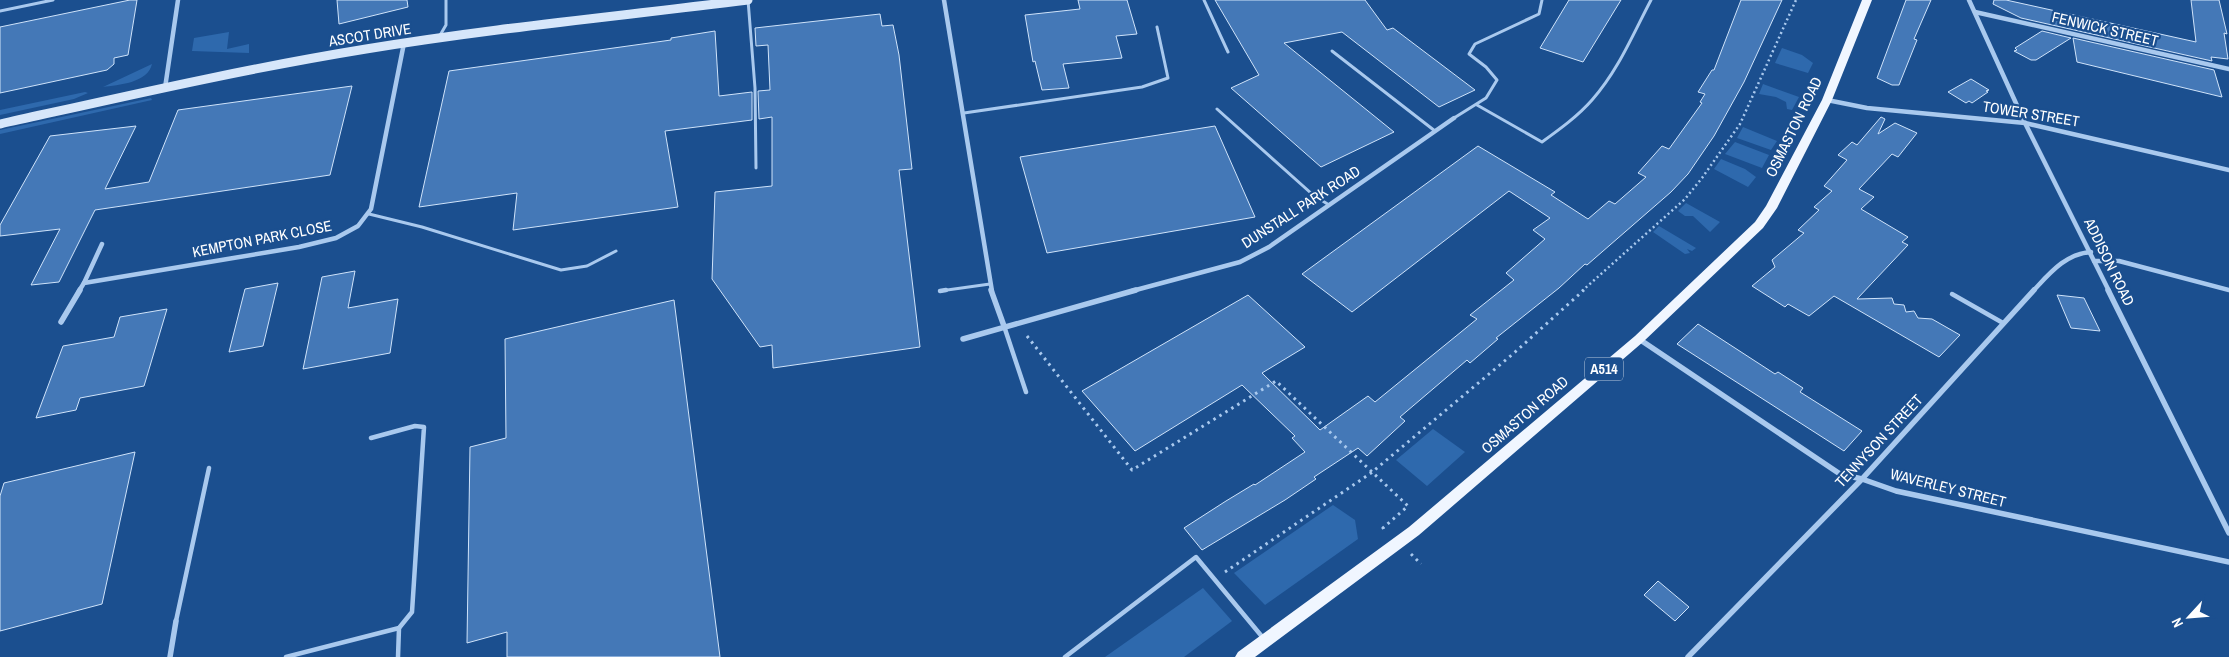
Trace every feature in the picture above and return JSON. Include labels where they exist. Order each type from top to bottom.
[{"type":"main road","name":"OSMASTON ROAD","points":[[1243,657],[1400,543],[1638,339],[1759,226],[1771,208],[1827,100],[1867,0]]},
{"type":"street","points":[[165,88],[178,0]]},
{"type":"street","name":"ASCOT DRIVE","points":[[0,124],[271,66],[404,43],[748,0]]},
{"type":"street","points":[[944,0],[964,113],[990,284],[994,302],[1004,326]]},
{"type":"street","name":"ADDISON ROAD","points":[[1969,0],[2025,123],[2091,252],[2229,533]]},
{"type":"street","name":"FENWICK STREET","points":[[1975,12],[2229,69]]},
{"type":"street","points":[[369,214],[381,166],[404,43]]},
{"type":"street","name":"TOWER STREET","points":[[1827,100],[1867,108],[2025,123],[2229,170]]},
{"type":"street","name":"DUNSTALL PARK ROAD","points":[[963,339],[1021,321],[1240,262],[1269,247],[1454,118]]},
{"type":"street","name":"KEMPTON PARK CLOSE","points":[[84,282],[320,243],[348,233],[358,226],[369,214]]},
{"type":"street","points":[[61,322],[84,282],[102,244]]},
{"type":"street","name":"TENNYSON STREET","points":[[1688,657],[1862,479],[2002,323],[2056,266],[2079,253],[2091,252]]},
{"type":"street","points":[[2094,261],[2119,261],[2229,290]]},
{"type":"street","name":"WAVERLEY STREET","points":[[1638,339],[1840,474],[1862,479],[1896,491],[2229,562]]},
{"type":"street","points":[[170,657],[176,621]]},
{"type":"lane","points":[[0,11],[53,0]]},
{"type":"lane","points":[[438,39],[446,25],[446,0]]},
{"type":"lane","points":[[748,0],[755,88],[756,168]]},
{"type":"lane","points":[[1204,0],[1228,52]]},
{"type":"lane","points":[[1454,118],[1477,105],[1495,88],[1497,80],[1486,67],[1469,54],[1475,44],[1539,14],[1542,0]]},
{"type":"lane","points":[[1477,105],[1542,142],[1586,106],[1597,94],[1616,65],[1651,0]]},
{"type":"lane","points":[[964,113],[1142,87],[1168,78],[1157,27]]},
{"type":"lane","points":[[1332,51],[1435,131]]},
{"type":"lane","points":[[1217,109],[1312,194],[1329,206]]},
{"type":"lane","points":[[369,214],[422,227],[561,270],[587,266],[616,251]]},
{"type":"lane","points":[[940,291],[990,284]]},
{"type":"lane","points":[[1952,294],[2002,323]]},
{"type":"lane","points":[[1004,326],[1026,392]]},
{"type":"lane","points":[[286,657],[399,628],[412,612],[424,427],[415,426],[371,438]]},
{"type":"lane","points":[[176,621],[209,468]]},
{"type":"lane","points":[[1065,657],[1196,558],[1266,641]]},
{"type":"lane","points":[[398,657],[399,628]]},
{"type":"path","points":[[1214,579],[1372,473],[1514,353],[1684,199],[1702,178],[1740,124],[1796,0]]},
{"type":"path","points":[[1021,321],[1031,341],[1132,470],[1276,381],[1408,506],[1383,528],[1421,564]]},
{"type":"shaded area","points":[[229,32],[227,49],[249,44],[249,53],[192,51],[194,38]]},
{"type":"shaded area","points":[[1782,48],[1802,55],[1813,63],[1808,73],[1775,63]]},
{"type":"shaded area","points":[[152,64],[145,75],[139,79],[124,84],[103,87]]},
{"type":"shaded area","points":[[1763,84],[1799,97],[1792,110],[1787,109],[1786,102],[1776,97],[1759,94]]},
{"type":"shaded area","points":[[85,92],[88,93],[74,99],[0,115],[0,110]]},
{"type":"shaded area","points":[[151,98],[152,100],[0,134],[0,130]]},
{"type":"shaded area","points":[[1743,127],[1777,141],[1771,150],[1737,138]]},
{"type":"shaded area","points":[[1735,142],[1769,155],[1762,168],[1725,154]]},
{"type":"shaded area","points":[[1721,159],[1745,169],[1756,177],[1748,187],[1714,169]]},
{"type":"shaded area","points":[[1686,203],[1720,222],[1710,232],[1693,216],[1685,216],[1678,211]]},
{"type":"shaded area","points":[[1659,226],[1696,248],[1692,251],[1687,249],[1690,253],[1685,254],[1653,232]]},
{"type":"shaded area","points":[[1433,429],[1465,452],[1427,486],[1396,460]]},
{"type":"shaded area","points":[[1333,505],[1355,520],[1358,539],[1265,605],[1234,573]]},
{"type":"shaded area","points":[[1203,588],[1232,621],[1184,657],[1105,657]]},
{"type":"building","points":[[137,0],[128,55],[114,58],[114,64],[107,70],[0,93],[0,27]]},
{"type":"building","points":[[337,0],[407,0],[408,7],[339,24]]},
{"type":"building","points":[[1078,0],[1127,0],[1137,34],[1116,36],[1122,58],[1063,64],[1069,88],[1042,90],[1035,61],[1033,62],[1025,15],[1080,9]]},
{"type":"building","points":[[1215,0],[1365,0],[1387,30],[1393,28],[1475,90],[1439,107],[1342,32],[1284,43],[1394,132],[1321,167],[1231,88],[1259,75]]},
{"type":"building","points":[[1569,0],[1621,0],[1583,62],[1540,48]]},
{"type":"building","points":[[1741,0],[1782,0],[1744,82],[1714,136],[1688,174],[1671,192],[1587,265],[1585,264],[1559,288],[1496,338],[1498,339],[1470,363],[1467,360],[1400,417],[1405,421],[1367,456],[1358,448],[1314,477],[1316,479],[1285,500],[1202,550],[1184,528],[1305,452],[1292,438],[1295,436],[1242,385],[1135,451],[1082,391],[1248,295],[1305,347],[1262,373],[1320,430],[1368,396],[1375,402],[1477,319],[1470,315],[1514,280],[1506,273],[1545,239],[1533,230],[1550,218],[1509,191],[1352,312],[1302,274],[1478,146],[1555,192],[1551,195],[1588,219],[1609,201],[1615,204],[1646,177],[1638,173],[1662,146],[1669,149],[1702,103],[1700,102],[1705,94],[1698,92],[1712,70],[1714,70]]},
{"type":"building","points":[[1906,0],[1931,0],[1914,39],[1917,40],[1899,85],[1892,85],[1877,78]]},
{"type":"building","points":[[1994,0],[2006,0],[2196,42],[2191,0],[2219,0],[2227,34],[2224,33],[2228,59],[2211,57],[2212,61],[2021,18],[1993,4]]},
{"type":"building","points":[[880,14],[882,26],[893,25],[899,55],[912,169],[899,170],[920,347],[773,368],[772,345],[760,347],[712,279],[715,192],[772,186],[772,117],[759,119],[758,91],[770,90],[768,45],[756,46],[755,28]]},
{"type":"building","points":[[715,31],[719,96],[752,92],[752,120],[665,131],[678,207],[513,230],[517,193],[419,207],[449,71],[671,40],[671,38]]},
{"type":"building","points":[[2042,31],[2071,38],[2036,60],[2031,60],[2014,51],[2017,50],[2015,48]]},
{"type":"building","points":[[2073,38],[2214,70],[2222,97],[2077,62]]},
{"type":"building","points":[[1971,79],[1989,90],[1986,91],[1988,92],[1972,103],[1969,101],[1966,103],[1948,92]]},
{"type":"building","points":[[352,86],[330,175],[95,210],[59,282],[31,285],[60,229],[0,236],[0,225],[50,136],[136,126],[105,189],[149,182],[178,110]]},
{"type":"building","points":[[1881,117],[1885,119],[1878,134],[1895,123],[1917,133],[1898,157],[1892,154],[1859,189],[1874,197],[1861,209],[1908,237],[1902,242],[1908,245],[1857,299],[1892,298],[1894,304],[1904,305],[1906,312],[1914,311],[1918,318],[1932,319],[1960,335],[1939,357],[1834,296],[1809,316],[1788,304],[1785,307],[1752,286],[1775,267],[1772,260],[1804,233],[1798,230],[1819,210],[1814,207],[1832,191],[1824,186],[1847,160],[1838,155],[1852,142],[1857,145]]},
{"type":"building","points":[[1215,126],[1255,217],[1047,253],[1020,157]]},
{"type":"building","points":[[355,271],[348,308],[398,299],[390,353],[303,369],[322,277]]},
{"type":"building","points":[[278,283],[263,346],[229,352],[245,289]]},
{"type":"building","points":[[2057,295],[2084,298],[2100,331],[2071,328]]},
{"type":"building","points":[[674,300],[720,657],[507,657],[507,632],[467,643],[470,447],[506,438],[505,339]]},
{"type":"building","points":[[167,309],[144,386],[80,398],[76,410],[36,418],[63,346],[114,337],[120,317]]},
{"type":"building","points":[[1698,324],[1775,374],[1778,372],[1803,388],[1800,392],[1862,431],[1844,451],[1677,344]]},
{"type":"building","points":[[135,452],[102,604],[0,631],[0,496],[4,483]]},
{"type":"building","points":[[1658,581],[1689,607],[1675,621],[1644,595]]}]
